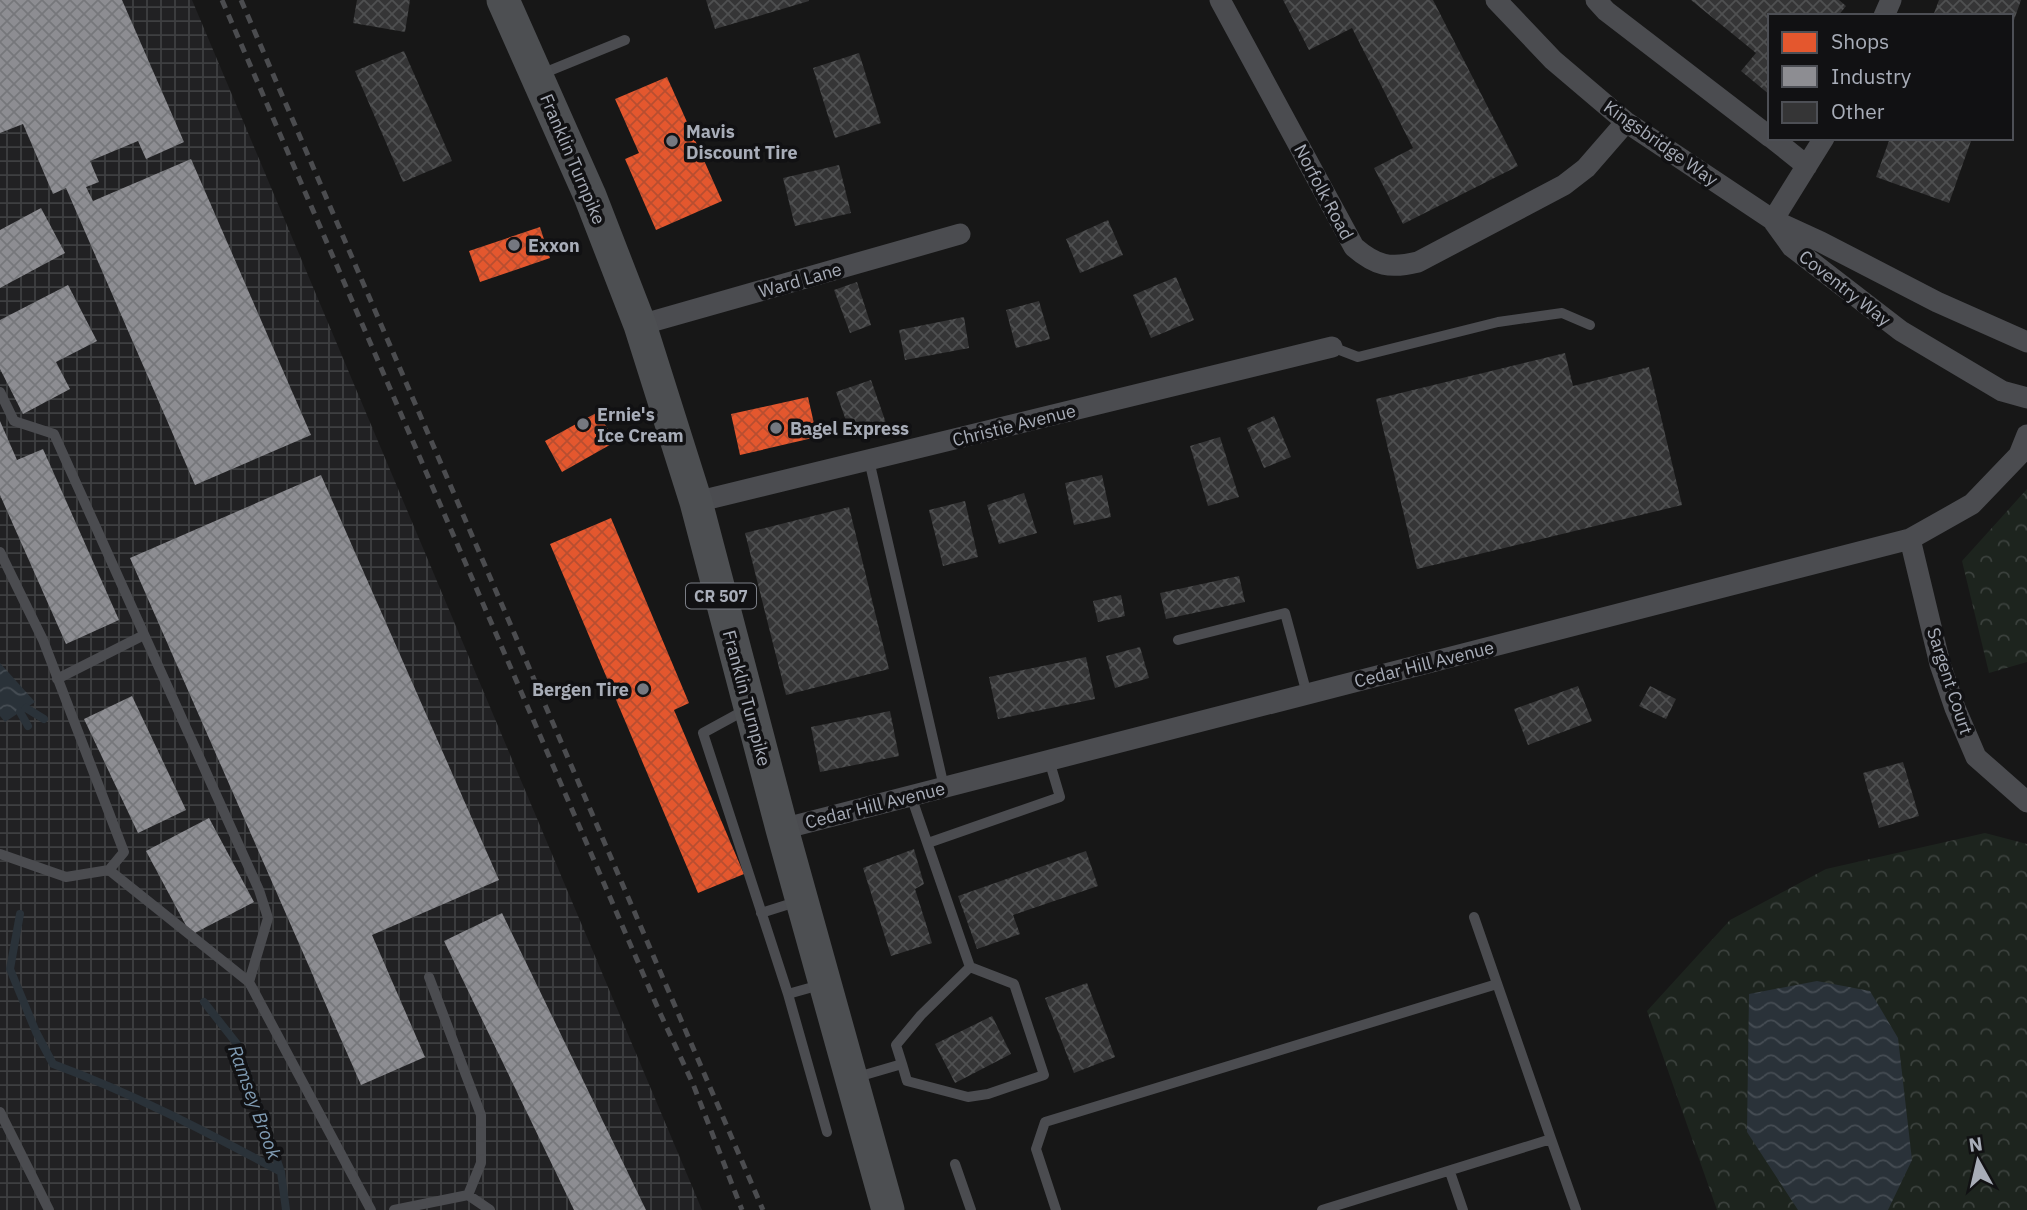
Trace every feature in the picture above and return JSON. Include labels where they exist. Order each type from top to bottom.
[{"type":"main road","name":"Franklin Turnpike","points":[[503,0],[590,196],[640,325],[696,502],[782,829],[888,1210]]},
{"type":"street","name":"Norfolk Road","points":[[1220,0],[1354,247],[1368,259],[1384,265],[1400,266],[1418,261],[1564,185],[1586,168],[1626,122]]},
{"type":"street","name":"Kingsbridge Way","points":[[1496,0],[1553,60],[1626,122],[1773,220]]},
{"type":"street","points":[[1596,0],[1606,11],[1768,136]]},
{"type":"street","points":[[1774,140],[1807,166]]},
{"type":"street","points":[[1773,220],[1823,140]]},
{"type":"street","name":"Coventry Way","points":[[1773,220],[1937,302],[2027,342]]},
{"type":"street","name":"Coventry Way","points":[[1773,220],[1792,247],[1901,331],[2002,391],[2027,398]]},
{"type":"street","name":"Ward Lane","points":[[640,325],[960,234]]},
{"type":"street","name":"Christie Avenue","points":[[696,502],[1332,347]]},
{"type":"street","name":"Cedar Hill Avenue","points":[[782,829],[1910,539],[1972,504],[2019,455],[2027,435]]},
{"type":"street","name":"Sargent Court","points":[[1910,539],[1940,664],[1976,757],[2027,802]]},
{"type":"lane","points":[[537,76],[625,40]]},
{"type":"lane","points":[[1332,347],[1357,357],[1498,322],[1562,313],[1590,325]]},
{"type":"lane","points":[[0,392],[15,421],[54,434],[259,890],[268,918],[249,982]]},
{"type":"lane","points":[[869,460],[944,787]]},
{"type":"lane","points":[[0,552],[43,640],[124,852],[109,870],[66,877],[0,854]]},
{"type":"lane","points":[[1178,640],[1285,613],[1307,694]]},
{"type":"lane","points":[[58,679],[144,635]]},
{"type":"lane","points":[[750,708],[703,733],[788,994],[827,1132]]},
{"type":"lane","points":[[928,843],[1060,797],[1049,760]]},
{"type":"lane","points":[[911,796],[970,967]]},
{"type":"lane","points":[[109,870],[249,982],[371,1210]]},
{"type":"lane","points":[[761,913],[802,901]]},
{"type":"lane","points":[[1474,917],[1576,1210]]},
{"type":"lane","points":[[970,967],[1014,984],[1044,1074],[988,1094],[968,1097],[907,1081],[896,1045],[921,1015],[970,967]]},
{"type":"lane","points":[[429,977],[481,1115],[481,1163],[468,1195]]},
{"type":"lane","points":[[788,994],[825,983]]},
{"type":"lane","points":[[1056,1210],[1036,1149],[1045,1122],[1497,984]]},
{"type":"lane","points":[[851,1078],[902,1064]]},
{"type":"lane","points":[[0,1112],[50,1210]]},
{"type":"lane","points":[[1322,1210],[1551,1139]]},
{"type":"lane","points":[[955,1164],[971,1210]]},
{"type":"lane","points":[[1450,1172],[1463,1210]]},
{"type":"lane","points":[[394,1210],[468,1195],[490,1210]]},
{"type":"shaded area","points":[[0,0],[192,0],[702,1210],[0,1210]]},
{"type":"green space","points":[[2027,489],[2027,662],[1989,673],[1962,561]]},
{"type":"green space","points":[[1985,833],[2027,844],[2027,1210],[1717,1210],[1647,1011],[1730,920],[1826,869]]},
{"type":"water","points":[[0,663],[35,702],[5,722],[0,716]]},
{"type":"water","points":[[1817,981],[1870,991],[1898,1038],[1912,1160],[1888,1210],[1798,1210],[1747,1132],[1749,994]]},
{"type":"building: Shops","points":[[667,77],[722,201],[656,230],[625,159],[639,153],[615,99]]},
{"type":"building: Shops","points":[[540,227],[550,258],[480,282],[469,251]]},
{"type":"building: Shops","points":[[808,397],[817,437],[740,455],[731,414]]},
{"type":"building: Shops","points":[[598,412],[615,442],[562,472],[545,441]]},
{"type":"building: Shops","points":[[611,518],[689,703],[674,710],[744,874],[698,893],[550,544]]},
{"type":"building: Industry","points":[[0,0],[122,0],[184,142],[146,159],[138,141],[90,161],[99,182],[86,187],[93,201],[191,159],[311,435],[195,485],[66,188],[53,194],[23,124],[0,133]]},
{"type":"building: Industry","points":[[41,208],[65,253],[0,288],[0,230]]},
{"type":"building: Industry","points":[[68,285],[97,341],[56,362],[70,389],[23,414],[0,369],[0,320]]},
{"type":"building: Industry","points":[[0,421],[17,460],[43,449],[119,620],[66,644],[0,495]]},
{"type":"building: Industry","points":[[321,475],[499,880],[372,935],[425,1057],[361,1085],[130,558]]},
{"type":"building: Industry","points":[[132,696],[186,810],[138,833],[84,719]]},
{"type":"building: Industry","points":[[209,818],[254,902],[191,935],[146,851]]},
{"type":"building: Industry","points":[[502,913],[646,1210],[574,1210],[444,941]]},
{"type":"building: Other","points":[[357,0],[410,0],[405,32],[353,23]]},
{"type":"building: Other","points":[[706,0],[809,0],[809,1],[715,29]]},
{"type":"building: Other","points":[[1283,0],[1433,0],[1518,166],[1403,224],[1374,168],[1413,148],[1352,28],[1309,50]]},
{"type":"building: Other","points":[[1691,0],[1839,0],[1846,6],[1840,14],[1768,14],[1768,93],[1741,71],[1756,53]]},
{"type":"building: Other","points":[[1939,0],[2021,0],[2013,23],[2013,14],[1934,14]]},
{"type":"building: Other","points":[[404,51],[452,161],[403,182],[355,71]]},
{"type":"building: Other","points":[[859,53],[881,123],[835,138],[813,68]]},
{"type":"building: Other","points":[[1889,140],[1971,140],[1949,203],[1876,177]]},
{"type":"building: Other","points":[[839,165],[851,213],[795,226],[783,178]]},
{"type":"building: Other","points":[[1108,220],[1123,255],[1080,273],[1066,239]]},
{"type":"building: Other","points":[[1176,277],[1194,320],[1151,338],[1133,295]]},
{"type":"building: Other","points":[[857,282],[871,325],[850,333],[834,290]]},
{"type":"building: Other","points":[[1039,301],[1050,339],[1016,348],[1006,310]]},
{"type":"building: Other","points":[[964,317],[969,348],[905,360],[899,330]]},
{"type":"building: Other","points":[[1565,353],[1573,386],[1649,367],[1682,505],[1417,569],[1376,399]]},
{"type":"building: Other","points":[[871,380],[886,423],[851,435],[836,392]]},
{"type":"building: Other","points":[[1274,416],[1291,457],[1264,468],[1247,428]]},
{"type":"building: Other","points":[[1220,437],[1239,497],[1208,506],[1190,446]]},
{"type":"building: Other","points":[[1102,475],[1111,517],[1074,525],[1065,483]]},
{"type":"building: Other","points":[[1024,493],[1037,533],[999,544],[987,505]]},
{"type":"building: Other","points":[[965,501],[978,557],[943,566],[929,510]]},
{"type":"building: Other","points":[[849,507],[889,669],[786,695],[745,533]]},
{"type":"building: Other","points":[[1239,576],[1245,602],[1166,619],[1160,593]]},
{"type":"building: Other","points":[[1121,595],[1125,616],[1098,622],[1093,601]]},
{"type":"building: Other","points":[[1140,647],[1149,678],[1115,688],[1106,656]]},
{"type":"building: Other","points":[[1086,657],[1095,699],[998,719],[989,677]]},
{"type":"building: Other","points":[[1578,686],[1592,721],[1528,745],[1514,709]]},
{"type":"building: Other","points":[[1650,686],[1676,699],[1666,719],[1639,706]]},
{"type":"building: Other","points":[[890,711],[899,756],[820,772],[811,727]]},
{"type":"building: Other","points":[[1903,762],[1919,816],[1879,828],[1863,773]]},
{"type":"building: Other","points":[[914,849],[924,884],[915,889],[932,943],[891,956],[863,868]]},
{"type":"building: Other","points":[[1086,851],[1098,886],[1013,915],[1020,934],[977,949],[958,896]]},
{"type":"building: Other","points":[[1087,983],[1115,1057],[1074,1073],[1045,998]]},
{"type":"building: Other","points":[[992,1016],[1011,1054],[955,1083],[935,1044]]},
{"type":"waterway","name":"Ramsey Brook","points":[[26,708],[44,719]]},
{"type":"waterway","points":[[20,712],[28,726]]},
{"type":"waterway","points":[[20,914],[10,969],[36,1032],[53,1064],[112,1087],[281,1172]]},
{"type":"waterway","name":"Ramsey Brook","points":[[204,1002],[237,1044],[281,1172],[286,1210]]},
{"type":"railway","points":[[222,0],[693,1084],[742,1210]]},
{"type":"railway","points":[[241,0],[763,1210]]},
{"type":"place","name":"Mavis Discount Tire","points":[[672,141]]},
{"type":"place","name":"Exxon","points":[[514,245]]},
{"type":"place","name":"Ernie's Ice Cream","points":[[583,424]]},
{"type":"place","name":"Bagel Express","points":[[776,428]]},
{"type":"place","name":"Bergen Tire","points":[[643,689]]}]
